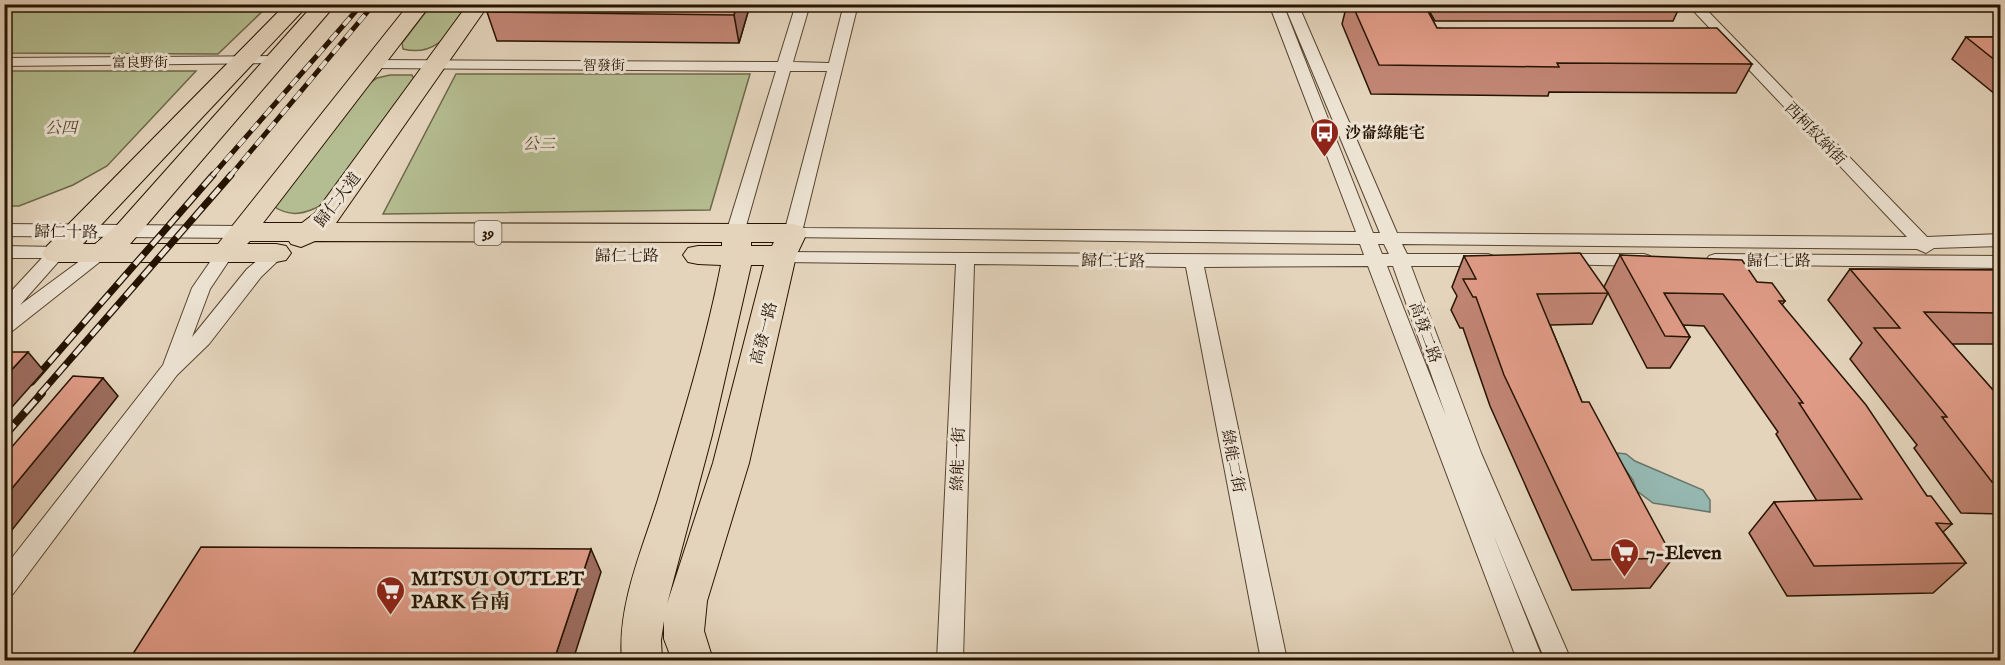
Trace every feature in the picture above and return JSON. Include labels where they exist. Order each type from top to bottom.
[{"type":"main road","points":[[57,253],[298,4]]},
{"type":"main road","points":[[102,253],[127,231],[274,60],[327,4]]},
{"type":"main road","name":"歸仁大道","points":[[233,242],[421,4]]},
{"type":"main road","name":"歸仁大道","points":[[277,253],[310,232],[325,219],[479,4]]},
{"type":"main road","name":"歸仁七路","points":[[233,242],[310,232],[787,245]]},
{"type":"main road","name":"歸仁七路","points":[[233,242],[277,253],[737,244]]},
{"type":"main road","name":"歸仁十路","points":[[57,253],[102,253],[233,242]]},
{"type":"main road","points":[[642,660],[643,621],[648,597],[695,435],[737,244]]},
{"type":"main road","name":"高發一路","points":[[693,660],[685,642],[682,625],[687,601],[731,463],[787,245]]},
{"type":"street","points":[[737,244],[803,4]]},
{"type":"street","name":"高發一路","points":[[787,245],[851,4]]},
{"type":"street","name":"高發二路","points":[[1276,4],[1530,660]]},
{"type":"street","name":"高發二路","points":[[1291,4],[1400,260],[1470,453],[1558,660]]},
{"type":"street","name":"西柯紋納街","points":[[1693,4],[1938,261]]},
{"type":"street","name":"富良野街","points":[[4,62],[274,60]]},
{"type":"street","name":"智發街","points":[[373,64],[835,67]]},
{"type":"street","name":"歸仁十路","points":[[4,230],[127,231],[233,242]]},
{"type":"street","name":"歸仁七路","points":[[787,245],[1368,238],[1922,243],[2001,240]]},
{"type":"street","name":"歸仁大道","points":[[170,370],[201,288],[233,242]]},
{"type":"street","name":"歸仁七路","points":[[787,245],[964,258],[1194,261],[1508,260]]},
{"type":"street","name":"歸仁十路","points":[[4,252],[57,253]]},
{"type":"street","points":[[4,311],[57,253]]},
{"type":"street","points":[[4,327],[102,253]]},
{"type":"street","name":"歸仁大道","points":[[4,587],[170,370],[202,339],[254,273],[277,253]]},
{"type":"street","name":"綠能一街","points":[[950,660],[964,258]]},
{"type":"street","points":[[1543,260],[1659,260]]},
{"type":"street","name":"歸仁七路","points":[[1694,260],[2001,262]]},
{"type":"street","name":"綠能二街","points":[[1194,261],[1274,660]]},
{"type":"green space","points":[[5,4],[269,5],[218,54],[5,53]]},
{"type":"green space","points":[[431,5],[472,5],[444,39],[435,45],[415,51],[403,49],[402,43]]},
{"type":"green space","name":"公四","points":[[5,71],[196,71],[107,166],[73,185],[19,206],[5,206]]},
{"type":"green space","name":"公二","points":[[456,74],[750,74],[710,210],[383,214]]},
{"type":"green space","points":[[390,75],[412,75],[416,83],[324,204],[298,213],[286,212],[273,206],[366,86],[377,78]]},
{"type":"water","points":[[1618,453],[1626,454],[1635,461],[1703,490],[1710,500],[1710,512],[1653,503],[1637,491],[1633,480],[1618,459]]},
{"type":"building","points":[[493,4],[737,4],[734,15],[487,12]]},
{"type":"building","points":[[1352,4],[1424,4],[1437,28],[1717,28],[1752,64],[1557,63],[1559,67],[1379,65]]},
{"type":"building","points":[[1966,37],[2001,37],[2001,65]]},
{"type":"building","points":[[1580,253],[1608,293],[1537,294],[1582,402],[1589,402],[1673,558],[1592,560],[1504,375],[1476,297],[1473,297],[1463,279],[1476,279],[1464,256]]},
{"type":"building","points":[[1620,255],[1742,260],[1757,282],[1772,283],[1785,301],[1779,301],[1866,405],[1927,496],[1931,496],[1952,524],[1936,523],[1966,563],[1814,566],[1774,502],[1862,499],[1799,403],[1803,403],[1723,294],[1664,293],[1690,337],[1665,336]]},
{"type":"building","points":[[1850,269],[2001,270],[2001,313],[1924,312],[2001,399],[2001,482],[1992,482],[1942,417],[1947,417],[1874,328],[1900,328]]},
{"type":"building","points":[[4,352],[28,352],[4,378]]},
{"type":"building","points":[[73,376],[103,378],[4,498],[4,456]]},
{"type":"building","name":"MITSUI OUTLET PARK 台南","points":[[201,547],[591,549],[554,660],[129,660]]},
{"type":"railway","points":[[212,176],[362,4]]},
{"type":"railway","points":[[230,176],[374,4]]},
{"type":"railway","points":[[32,382],[213,175]]},
{"type":"railway","points":[[40,394],[231,175]]},
{"type":"railway","points":[[4,436],[42,393]]},
{"type":"place","name":"沙崙綠能宅","points":[[1324,158]]},
{"type":"place","name":"7-Eleven","points":[[1625,578]]},
{"type":"place","name":"MITSUI OUTLET PARK 台南","points":[[390,616]]}]
